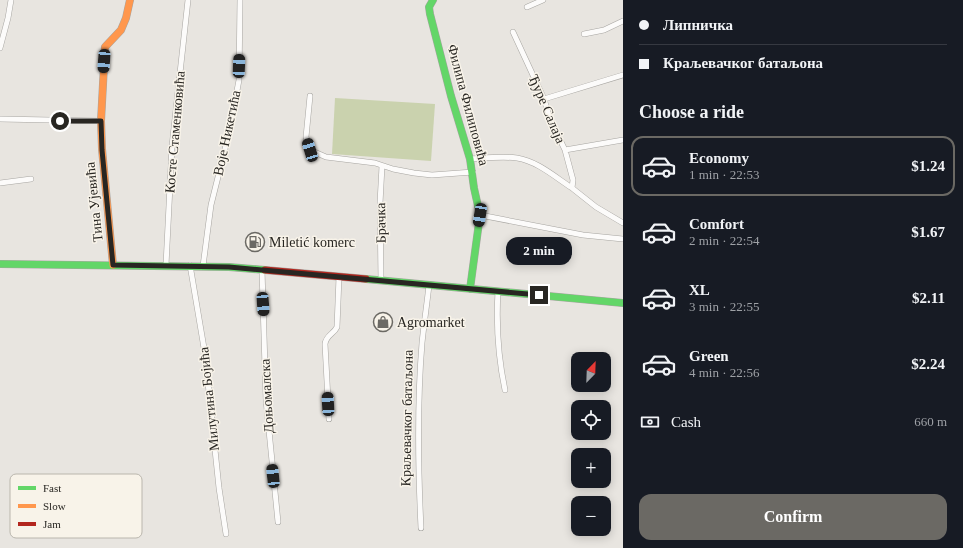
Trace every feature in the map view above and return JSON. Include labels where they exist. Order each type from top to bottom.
[{"type":"main road","name":"Тина Ујевића","points":[[113,265],[102,150],[101,121],[105,47],[121,30],[126,18],[130,0]]},
{"type":"main road","name":"Филипа Филиповића","points":[[433,0],[429,7],[430,14],[453,102],[470,159],[480,215],[470,289]]},
{"type":"main road","points":[[0,264],[190,265],[381,280],[623,304]]},
{"type":"street","points":[[0,48],[11,0]]},
{"type":"street","name":"Косте Стаменковића","points":[[166,265],[172,146],[188,0]]},
{"type":"street","name":"Воје Никетића","points":[[203,266],[211,204],[229,133],[239,80],[240,0]]},
{"type":"street","points":[[527,7],[543,0]]},
{"type":"street","points":[[584,34],[604,30],[623,21]]},
{"type":"street","name":"Ђуре Салаја","points":[[513,32],[544,99],[550,119],[565,150],[573,180],[572,188]]},
{"type":"street","points":[[544,99],[623,74]]},
{"type":"street","points":[[310,96],[306,137],[310,150],[326,157],[375,163],[414,173],[432,175],[473,172]]},
{"type":"street","points":[[0,118],[101,121]]},
{"type":"street","points":[[565,150],[623,140]]},
{"type":"street","points":[[470,159],[492,157],[518,158],[532,163],[550,173],[596,206],[623,223]]},
{"type":"street","name":"Брачка","points":[[381,280],[380,203],[382,166]]},
{"type":"street","points":[[0,183],[31,179]]},
{"type":"street","points":[[480,215],[583,235],[623,239]]},
{"type":"street","name":"Милутина Бојића","points":[[190,265],[205,354],[216,466],[226,534]]},
{"type":"street","name":"Доњомалска","points":[[262,270],[266,400],[278,522]]},
{"type":"street","points":[[329,419],[325,344],[328,336],[334,332],[337,327],[339,277]]},
{"type":"street","name":"Краљевачког батаљона","points":[[421,528],[418,482],[419,413],[422,343],[429,285]]},
{"type":"street","points":[[498,291],[496,324],[501,371],[505,390]]},
{"type":"green space","points":[[335,98],[435,104],[431,161],[332,154]]},
{"type":"traffic: fast","points":[[433,0],[429,7],[430,14],[451,96],[470,159],[480,215],[470,289]]},
{"type":"traffic: fast","points":[[0,264],[229,267],[265,270]]},
{"type":"traffic: fast","points":[[366,279],[623,303]]},
{"type":"traffic: slow","points":[[113,265],[102,149],[101,121],[105,47],[121,30],[126,18],[130,0]]},
{"type":"traffic: jam","points":[[265,270],[366,279]]},
{"type":"place","name":"Miletić komerc","points":[[255,242]]},
{"type":"place","name":"Agromarket","points":[[383,322]]},
{"type":"route","points":[[60,121],[101,121],[102,150],[113,265],[185,265],[229,267],[539,295]]}]
